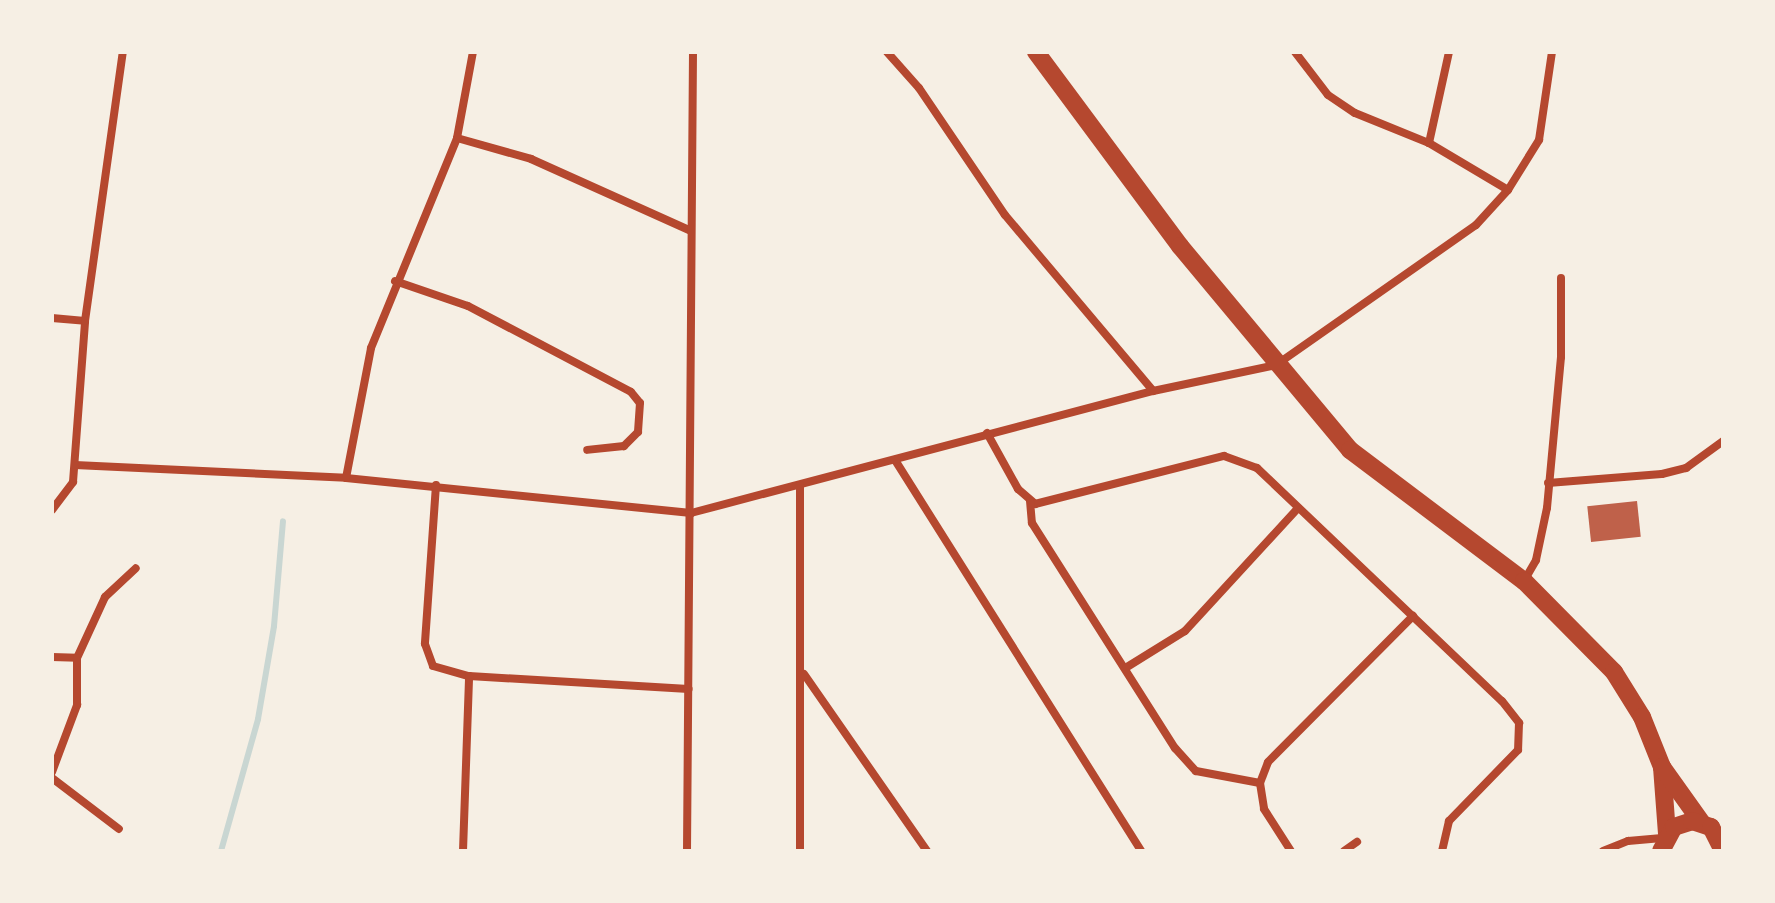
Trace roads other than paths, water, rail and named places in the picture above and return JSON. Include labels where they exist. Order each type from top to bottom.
[{"type":"main road","points":[[1036,52],[1276,365],[1350,450],[1524,581],[1614,672],[1642,717],[1662,767],[1718,836]]},
{"type":"main road","points":[[1662,767],[1664,841]]},
{"type":"main road","points":[[1664,841],[1682,823],[1718,836]]},
{"type":"street","points":[[52,510],[68,495],[75,465],[85,321],[123,52]]},
{"type":"street","points":[[346,478],[360,386],[395,281],[457,138],[473,52]]},
{"type":"street","points":[[687,851],[693,52]]},
{"type":"street","points":[[887,52],[919,88],[1005,215],[1153,391]]},
{"type":"street","points":[[1295,52],[1337,101],[1429,143],[1508,190]]},
{"type":"street","points":[[1429,143],[1449,52]]},
{"type":"street","points":[[75,465],[436,485],[691,513],[1153,391],[1276,365],[1476,225],[1508,190],[1539,140],[1552,52]]},
{"type":"street","points":[[457,138],[531,159],[691,231]]},
{"type":"street","points":[[1524,581],[1536,560],[1548,483],[1561,357],[1561,278]]},
{"type":"street","points":[[395,281],[468,306],[631,392],[640,403],[638,432],[624,446],[587,450]]},
{"type":"street","points":[[52,318],[85,321]]},
{"type":"street","points":[[987,433],[1030,501],[1032,523],[1127,667],[1175,748],[1196,771],[1260,783]]},
{"type":"street","points":[[1548,483],[1662,474],[1686,468],[1723,441]]},
{"type":"street","points":[[1030,501],[1053,502],[1231,456],[1257,468],[1502,701],[1521,732],[1509,761],[1449,821],[1442,851]]},
{"type":"street","points":[[895,460],[1141,851]]},
{"type":"street","points":[[436,485],[426,653],[437,669],[469,676],[689,689]]},
{"type":"street","points":[[800,485],[804,674],[800,851]]},
{"type":"street","points":[[1127,667],[1185,631],[1298,508]]},
{"type":"street","points":[[119,829],[52,775],[77,705],[77,658],[105,597],[136,568]]},
{"type":"street","points":[[1291,851],[1264,809],[1260,783],[1268,762],[1413,616]]},
{"type":"street","points":[[52,657],[77,658]]},
{"type":"street","points":[[804,674],[927,851]]},
{"type":"street","points":[[463,851],[469,676]]},
{"type":"street","points":[[1603,851],[1628,841],[1664,841]]},
{"type":"street","points":[[1344,851],[1357,842]]},
{"type":"waterway","points":[[221,851],[258,719],[274,626],[283,521]]}]
